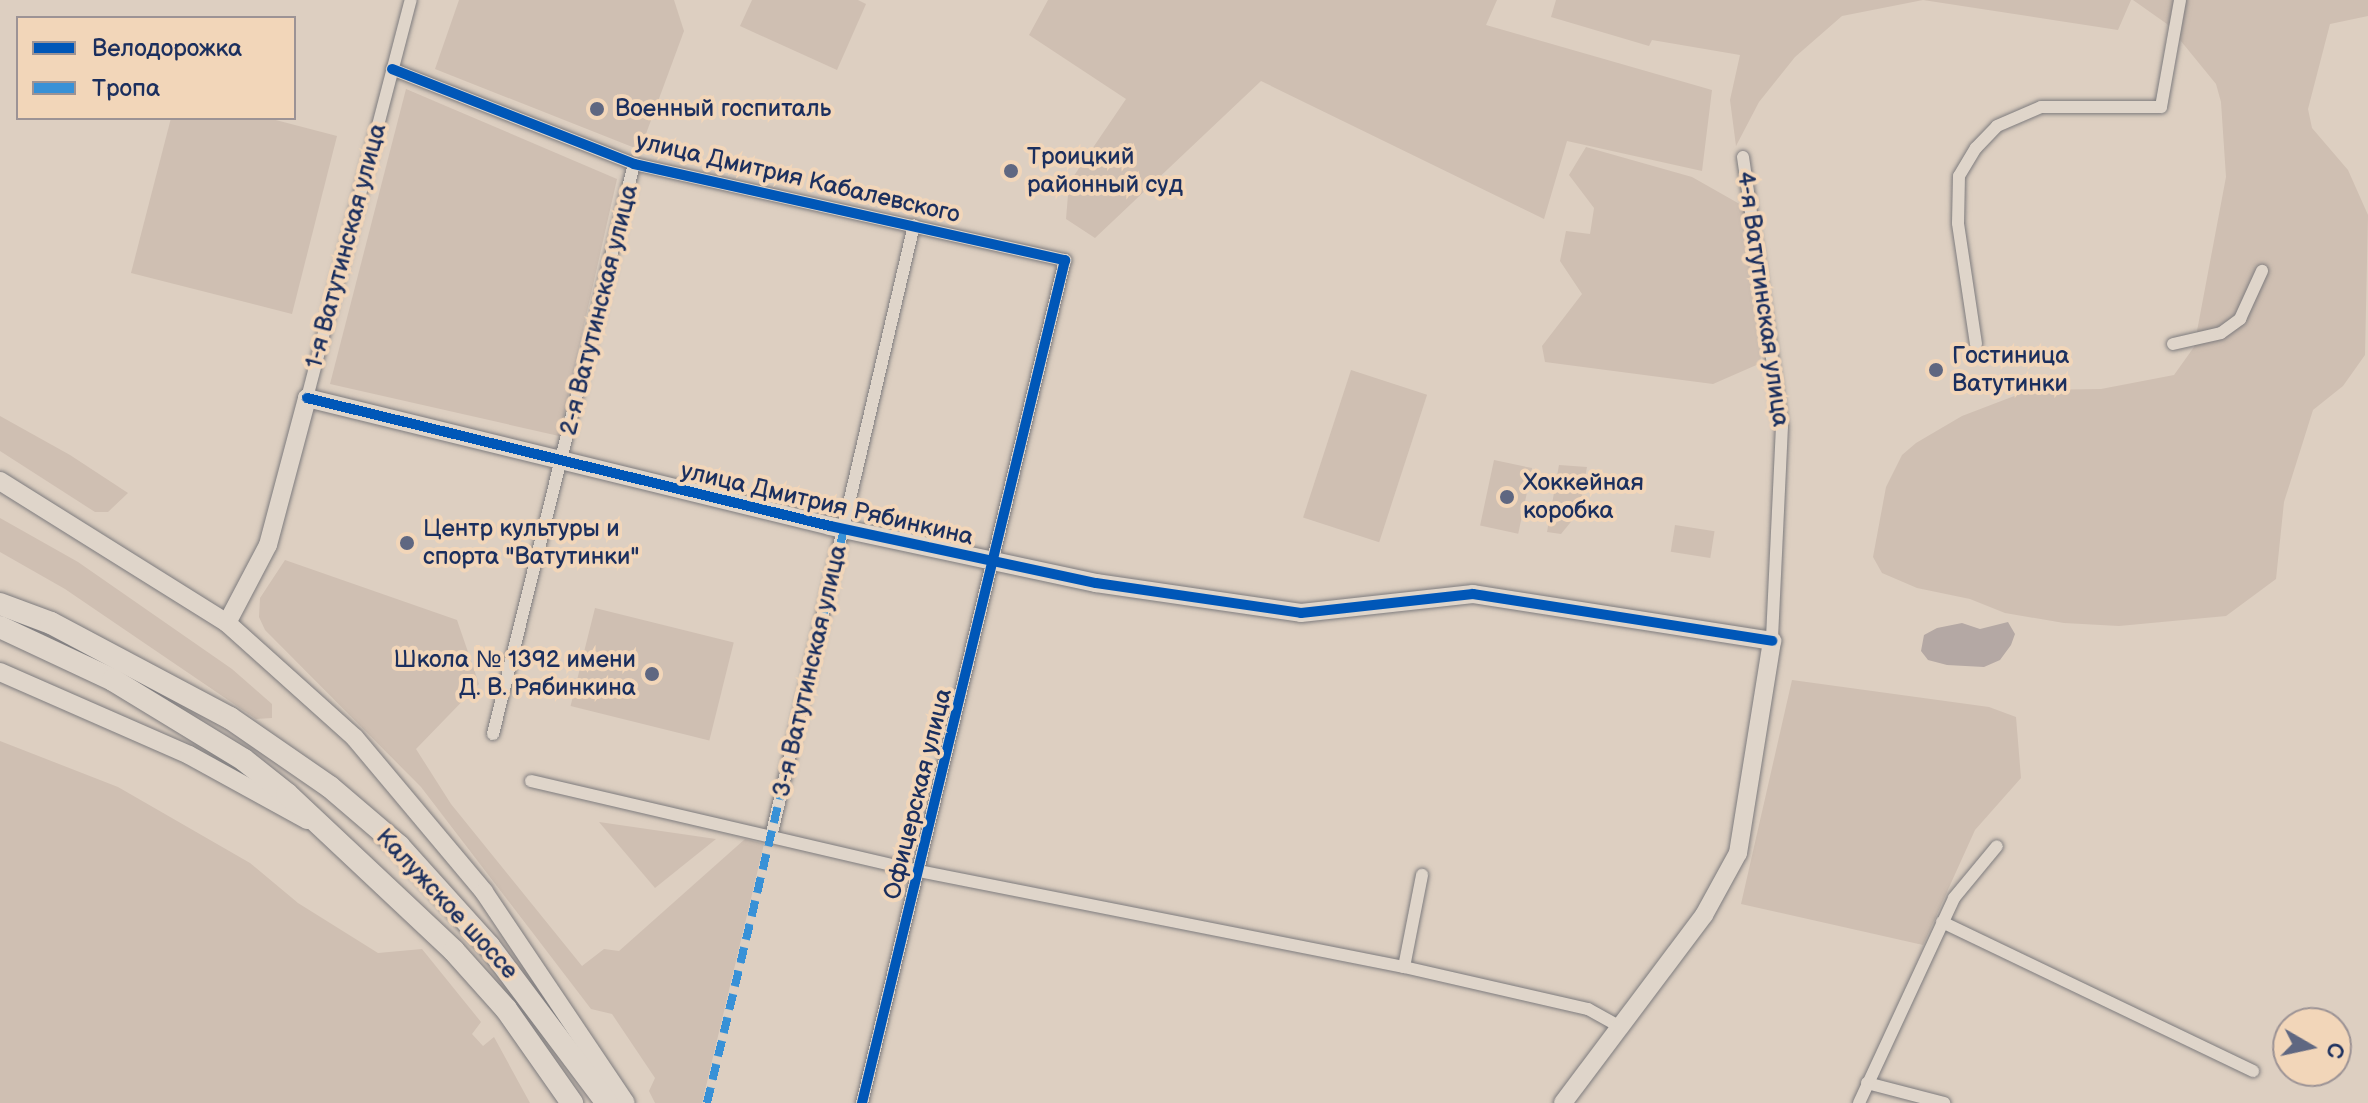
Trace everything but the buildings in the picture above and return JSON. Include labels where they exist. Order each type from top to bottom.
[{"type":"highway","name":"Калужское шоссе","points":[[0,604],[51,623],[230,718],[330,787],[399,846],[489,946],[607,1103]]},
{"type":"highway","name":"Калужское шоссе","points":[[0,627],[113,680],[244,760],[327,831],[454,951],[506,1009],[566,1097]]},
{"type":"street","name":"1-я Ватутинская улица","points":[[227,623],[268,545],[411,0]]},
{"type":"street","points":[[1976,344],[1958,223],[1959,176],[1976,148],[1997,126],[2041,107],[2161,107],[2180,0]]},
{"type":"street","name":"улица Дмитрия Кабалевского","points":[[392,69],[634,164],[1065,260]]},
{"type":"street","name":"4-я Ватутинская улица","points":[[1563,1103],[1704,915],[1738,853],[1772,641],[1782,426],[1743,157]]},
{"type":"street","name":"2-я Ватутинская улица","points":[[493,734],[634,164]]},
{"type":"street","name":"3-я Ватутинская улица","points":[[771,837],[914,225]]},
{"type":"street","name":"Офицерская улица","points":[[862,1103],[996,564],[1065,260]]},
{"type":"street","points":[[2173,344],[2221,333],[2240,319],[2262,271]]},
{"type":"street","name":"улица Дмитрия Рябинкина","points":[[307,398],[562,462],[996,564],[1280,612],[1473,594],[1772,641]]},
{"type":"street","points":[[0,481],[227,623],[336,719],[399,786],[502,916],[596,1053],[626,1103]]},
{"type":"street","points":[[0,672],[189,755],[327,831]]},
{"type":"street","points":[[531,781],[919,871],[1404,967],[1588,1009],[1619,1026]]},
{"type":"street","points":[[1859,1103],[1954,898],[1997,846]]},
{"type":"street","points":[[1404,967],[1422,875]]},
{"type":"street","points":[[1942,922],[2253,1071]]},
{"type":"street","points":[[489,946],[596,1053]]},
{"type":"street","points":[[1867,1083],[1944,1103]]},
{"type":"shaded area","name":"Военный госпиталь","points":[[459,0],[674,0],[684,31],[640,150],[435,69]]},
{"type":"shaded area","points":[[752,0],[858,0],[866,4],[837,70],[740,26]]},
{"type":"shaded area","points":[[1048,0],[1497,0],[1486,25],[1712,90],[1702,171],[1567,141],[1544,219],[1261,81],[1095,238],[1066,219],[1069,183],[1126,99],[1029,35]]},
{"type":"shaded area","points":[[1556,0],[1923,0],[1842,16],[1795,57],[1759,102],[1736,146],[1730,100],[1740,55],[1652,40],[1649,46],[1551,17]]},
{"type":"shaded area","points":[[1923,0],[2131,0],[2118,30]]},
{"type":"shaded area","points":[[2133,0],[2368,0],[2368,16],[2330,24],[2308,109],[2312,128],[2348,170],[2368,215],[2365,355],[2343,386],[2313,410],[2284,502],[2276,579],[2226,616],[2119,626],[2064,623],[2005,613],[1970,599],[1917,588],[1882,573],[1873,557],[1886,487],[1902,455],[1916,443],[1962,416],[2030,390],[2101,389],[2174,375],[2194,347],[2226,177],[2221,102],[2216,84],[2167,24]]},
{"type":"shaded area","points":[[406,89],[617,179],[559,436],[330,384]]},
{"type":"shaded area","points":[[170,120],[276,120],[337,136],[292,314],[131,273]]},
{"type":"shaded area","points":[[1586,147],[1692,177],[1752,211],[1761,363],[1713,384],[1545,362],[1542,346],[1582,294],[1560,261],[1566,231],[1590,234],[1594,208],[1569,175]]},
{"type":"shaded area","points":[[1351,370],[1427,395],[1379,542],[1303,517]]},
{"type":"shaded area","points":[[0,416],[70,455],[128,493],[108,512],[95,512],[0,451]]},
{"type":"shaded area","name":"Хоккейная коробка","points":[[1494,460],[1532,468],[1518,534],[1480,526]]},
{"type":"shaded area","points":[[1559,465],[1587,467],[1579,512],[1561,534],[1547,532]]},
{"type":"shaded area","points":[[0,518],[78,562],[232,669],[272,704],[272,718],[256,719],[65,589],[0,552]]},
{"type":"shaded area","points":[[1675,525],[1715,531],[1710,558],[1671,552]]},
{"type":"shaded area","points":[[285,560],[457,620],[479,684],[416,749],[451,804],[582,966],[604,949],[619,951],[745,839],[764,844],[702,1103],[655,1103],[649,1091],[655,1078],[612,1014],[591,1009],[421,787],[265,630],[259,617],[260,598]]},
{"type":"shaded area","name":"Школа № 1392 имени Д. В. Рябинкина","points":[[595,608],[734,643],[709,741],[571,706]]},
{"type":"shaded area","points":[[2008,622],[2015,634],[2011,645],[2000,660],[1984,667],[1947,665],[1928,660],[1921,651],[1924,635],[1937,628],[1962,623],[1980,629]]},
{"type":"shaded area","points":[[1792,680],[1989,707],[2016,717],[2021,778],[1975,830],[1923,945],[1741,904]]},
{"type":"shaded area","points":[[0,741],[118,787],[250,863],[298,903],[378,953],[422,949],[481,1022],[472,1034],[483,1046],[494,1037],[530,1103],[0,1103]]},
{"type":"shaded area","points":[[599,822],[716,839],[655,888]]},
{"type":"marked path","points":[[707,1103],[844,529]]},
{"type":"cycle path","points":[[392,69],[634,164],[1065,260],[862,1103]]},
{"type":"cycle path","points":[[307,398],[830,526],[1096,583],[1301,613],[1473,594],[1772,641]]},
{"type":"place","name":"Военный госпиталь","points":[[597,109]]},
{"type":"place","name":"Троицкий районный суд","points":[[1011,171]]},
{"type":"place","name":"Гостиница Ватутинки","points":[[1936,370]]},
{"type":"place","name":"Хоккейная коробка","points":[[1507,497]]},
{"type":"place","name":"Центр культуры и спорта \"Ватутинки\"","points":[[407,543]]},
{"type":"place","name":"Школа № 1392 имени Д. В. Рябинкина","points":[[652,674]]}]
